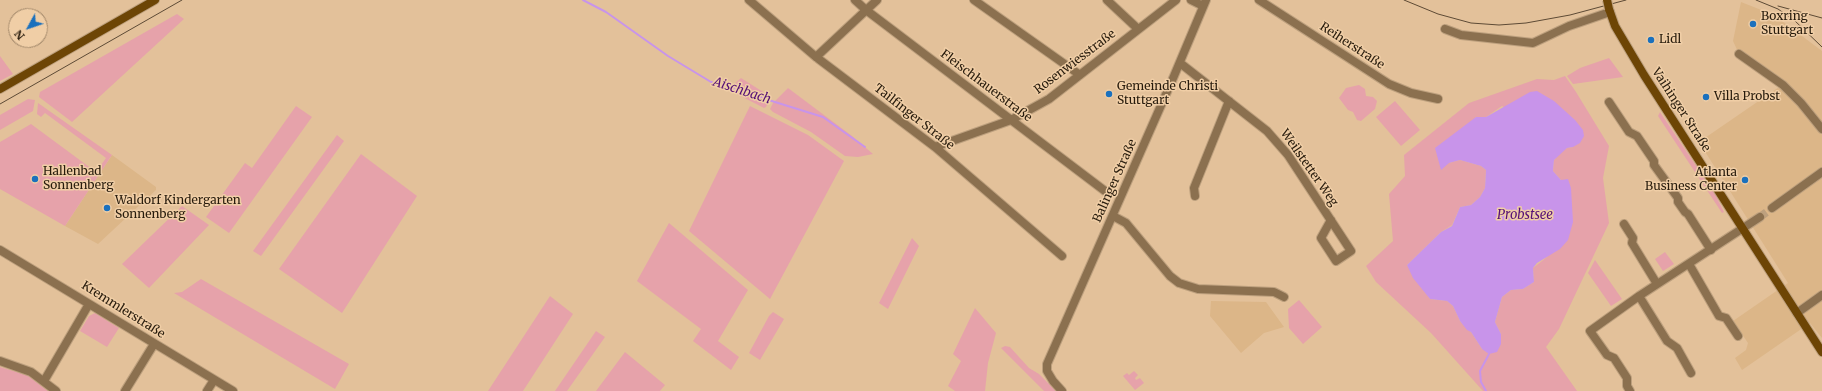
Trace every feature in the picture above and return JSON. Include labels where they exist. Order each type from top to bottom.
[{"type":"main road","points":[[0,89],[155,0]]},
{"type":"main road","name":"Vaihinger Straße","points":[[1607,0],[1615,26],[1644,75],[1822,352]]},
{"type":"street","name":"Tailfinger Straße","points":[[749,0],[816,57],[935,146],[1062,256]]},
{"type":"street","name":"Fleischhauerstraße","points":[[854,0],[1104,191]]},
{"type":"street","points":[[816,57],[877,0]]},
{"type":"street","points":[[974,0],[1080,75]]},
{"type":"street","points":[[1107,0],[1138,29]]},
{"type":"street","name":"Rosenwiesstraße","points":[[935,146],[1011,120],[1049,99],[1176,0]]},
{"type":"street","points":[[1191,0],[1204,3]]},
{"type":"street","name":"Reiherstraße","points":[[1259,0],[1389,84],[1411,93],[1438,99]]},
{"type":"street","name":"Balinger Straße","points":[[1062,391],[1053,382],[1047,371],[1047,364],[1180,62],[1204,3]]},
{"type":"street","points":[[1445,29],[1461,35],[1533,43],[1569,26],[1610,11]]},
{"type":"street","points":[[1739,54],[1783,85],[1801,102],[1822,129]]},
{"type":"street","name":"Weilstetter Weg","points":[[1180,62],[1267,131],[1280,145],[1331,220],[1351,250],[1336,261],[1321,238],[1331,220]]},
{"type":"street","points":[[1195,196],[1194,188],[1230,101]]},
{"type":"street","points":[[1610,102],[1629,132],[1637,136],[1654,161],[1654,165],[1678,198],[1678,202],[1688,214],[1712,250]]},
{"type":"street","points":[[1772,208],[1822,172]]},
{"type":"street","points":[[1112,216],[1126,223],[1170,276],[1178,283],[1198,289],[1274,292],[1284,297]]},
{"type":"street","points":[[1630,391],[1627,386],[1627,378],[1614,358],[1607,355],[1590,331],[1657,284],[1712,250],[1760,216]]},
{"type":"street","points":[[1624,224],[1633,238],[1632,243],[1657,284]]},
{"type":"street","name":"Kremmlerstraße","points":[[0,250],[233,391]]},
{"type":"street","points":[[1688,264],[1719,316],[1726,318],[1738,336]]},
{"type":"street","points":[[1797,313],[1822,295]]},
{"type":"street","points":[[1640,296],[1667,341],[1677,348],[1691,373]]},
{"type":"street","points":[[44,381],[89,304]]},
{"type":"street","points":[[125,391],[154,344]]},
{"type":"street","points":[[0,361],[31,372],[56,391]]},
{"type":"street","points":[[207,391],[214,380]]},
{"type":"shaded area","points":[[1741,2],[1774,15],[1822,51],[1822,338],[1810,323],[1742,370],[1735,358],[1746,350],[1748,343],[1733,321],[1788,283],[1699,142],[1782,85],[1739,54],[1733,41]]},
{"type":"shaded area","points":[[177,14],[184,19],[72,122],[39,97],[40,92]]},
{"type":"shaded area","points":[[0,56],[13,74],[0,81]]},
{"type":"shaded area","points":[[1609,58],[1623,77],[1573,84],[1567,76],[1580,68]]},
{"type":"shaded area","points":[[1565,76],[1609,146],[1603,178],[1609,223],[1559,329],[1546,347],[1577,391],[1483,391],[1431,333],[1376,282],[1366,266],[1393,241],[1389,194],[1405,176],[1404,155],[1469,103],[1537,79],[1554,80]],"holes":[[[1502,106],[1573,147],[1567,148],[1560,152],[1554,160],[1553,171],[1571,188],[1571,204],[1547,257],[1533,268],[1534,282],[1523,289],[1511,290],[1502,297],[1495,322],[1501,334],[1482,349],[1471,332],[1460,321],[1453,306],[1447,301],[1430,299],[1407,265],[1441,232],[1452,225],[1460,207],[1471,205],[1480,197],[1485,188],[1486,170],[1481,166],[1460,160],[1449,163],[1476,117],[1486,117]]]},
{"type":"shaded area","points":[[741,78],[771,97],[766,107],[764,108],[733,92],[732,86]]},
{"type":"shaded area","points":[[1359,85],[1365,89],[1366,96],[1373,97],[1377,101],[1375,109],[1361,121],[1357,120],[1353,112],[1348,110],[1339,98],[1346,88]]},
{"type":"shaded area","points":[[788,88],[852,136],[873,154],[858,157],[845,156],[811,132],[773,112],[770,109],[773,103]]},
{"type":"shaded area","points":[[28,99],[35,100],[33,111],[0,130],[0,115]]},
{"type":"shaded area","points":[[1395,101],[1420,130],[1401,146],[1376,117]]},
{"type":"shaded area","points":[[38,103],[112,155],[65,226],[0,189],[0,142],[31,124],[96,172],[106,158],[45,113],[41,117],[37,114]]},
{"type":"shaded area","points":[[296,106],[312,117],[229,233],[206,217],[245,163],[252,168]]},
{"type":"shaded area","points":[[750,106],[808,135],[844,161],[770,299],[689,231]]},
{"type":"shaded area","points":[[1660,112],[1715,194],[1724,212],[1722,213],[1658,116]]},
{"type":"shaded area","points":[[337,135],[344,141],[261,256],[253,251]]},
{"type":"shaded area","points":[[361,154],[417,196],[342,313],[279,269]]},
{"type":"shaded area","name":"Waldorf Kindergarten Sonnenberg","points":[[112,155],[156,187],[156,190],[98,244],[65,226]]},
{"type":"shaded area","points":[[182,206],[209,225],[149,288],[122,264]]},
{"type":"shaded area","points":[[669,223],[748,290],[718,341],[739,357],[731,370],[693,341],[701,329],[637,281]]},
{"type":"shaded area","points":[[912,238],[919,246],[888,309],[879,303]]},
{"type":"shaded area","points":[[1665,252],[1674,264],[1663,271],[1655,259]]},
{"type":"shaded area","points":[[1595,260],[1622,299],[1611,306],[1588,273]]},
{"type":"shaded area","points":[[201,279],[349,364],[335,389],[174,293],[182,292]]},
{"type":"shaded area","points":[[550,296],[573,314],[523,391],[488,391]]},
{"type":"shaded area","points":[[1299,300],[1322,327],[1303,344],[1289,328],[1288,309]]},
{"type":"shaded area","points":[[1211,301],[1266,302],[1284,327],[1264,333],[1241,353],[1210,316]]},
{"type":"shaded area","points":[[975,308],[996,333],[988,363],[985,391],[955,391],[948,386],[961,361],[953,354]]},
{"type":"shaded area","points":[[773,312],[784,319],[760,360],[749,353],[769,316]]},
{"type":"shaded area","points":[[95,313],[119,328],[107,347],[80,331],[89,316]]},
{"type":"shaded area","points":[[596,331],[605,337],[567,391],[555,391]]},
{"type":"shaded area","points":[[1005,346],[1010,347],[1029,368],[1039,374],[1056,391],[1044,391],[1001,348]]},
{"type":"shaded area","points":[[625,352],[665,385],[660,391],[596,391]]},
{"type":"shaded area","points":[[0,367],[27,375],[48,391],[0,391]]},
{"type":"shaded area","points":[[1134,371],[1138,375],[1135,378],[1136,380],[1140,378],[1144,383],[1135,390],[1123,376],[1127,373],[1129,375]]},
{"type":"water","name":"Probstsee","points":[[1537,91],[1554,101],[1575,120],[1583,130],[1584,136],[1580,143],[1573,147],[1567,148],[1554,160],[1553,171],[1561,180],[1568,179],[1571,188],[1573,222],[1568,240],[1560,249],[1537,263],[1533,268],[1534,282],[1523,289],[1511,290],[1502,297],[1495,322],[1501,334],[1501,344],[1497,352],[1489,354],[1482,349],[1471,332],[1467,330],[1460,321],[1453,306],[1447,301],[1430,299],[1413,278],[1407,265],[1441,232],[1452,226],[1460,207],[1471,205],[1480,197],[1485,188],[1486,170],[1481,166],[1460,160],[1449,163],[1441,170],[1435,148],[1476,117],[1486,117],[1530,92]]},
{"type":"waterway","name":"Aischbach","points":[[583,0],[606,12],[668,56],[711,82],[823,117],[865,147]]},
{"type":"waterway","points":[[1486,391],[1481,382],[1480,371],[1489,354]]},
{"type":"tunnel","points":[[1760,217],[1772,208]]},
{"type":"tram line","points":[[0,104],[182,0]]},
{"type":"tram line","points":[[1404,0],[1438,14],[1471,23],[1499,25],[1526,23],[1570,15],[1626,0]]},
{"type":"tram line","points":[[1756,0],[1778,9],[1794,20],[1822,47]]},
{"type":"tram line","points":[[1778,6],[1822,18]]},
{"type":"place","name":"Boxring Stuttgart","points":[[1753,24]]},
{"type":"place","name":"Lidl","points":[[1651,40]]},
{"type":"place","name":"Gemeinde Christi Stuttgart","points":[[1109,94]]},
{"type":"place","name":"Villa Probst","points":[[1706,97]]},
{"type":"place","name":"Hallenbad Sonnenberg","points":[[35,179]]},
{"type":"place","name":"Atlanta Business Center","points":[[1745,180]]},
{"type":"place","name":"Waldorf Kindergarten Sonnenberg","points":[[107,208]]}]
